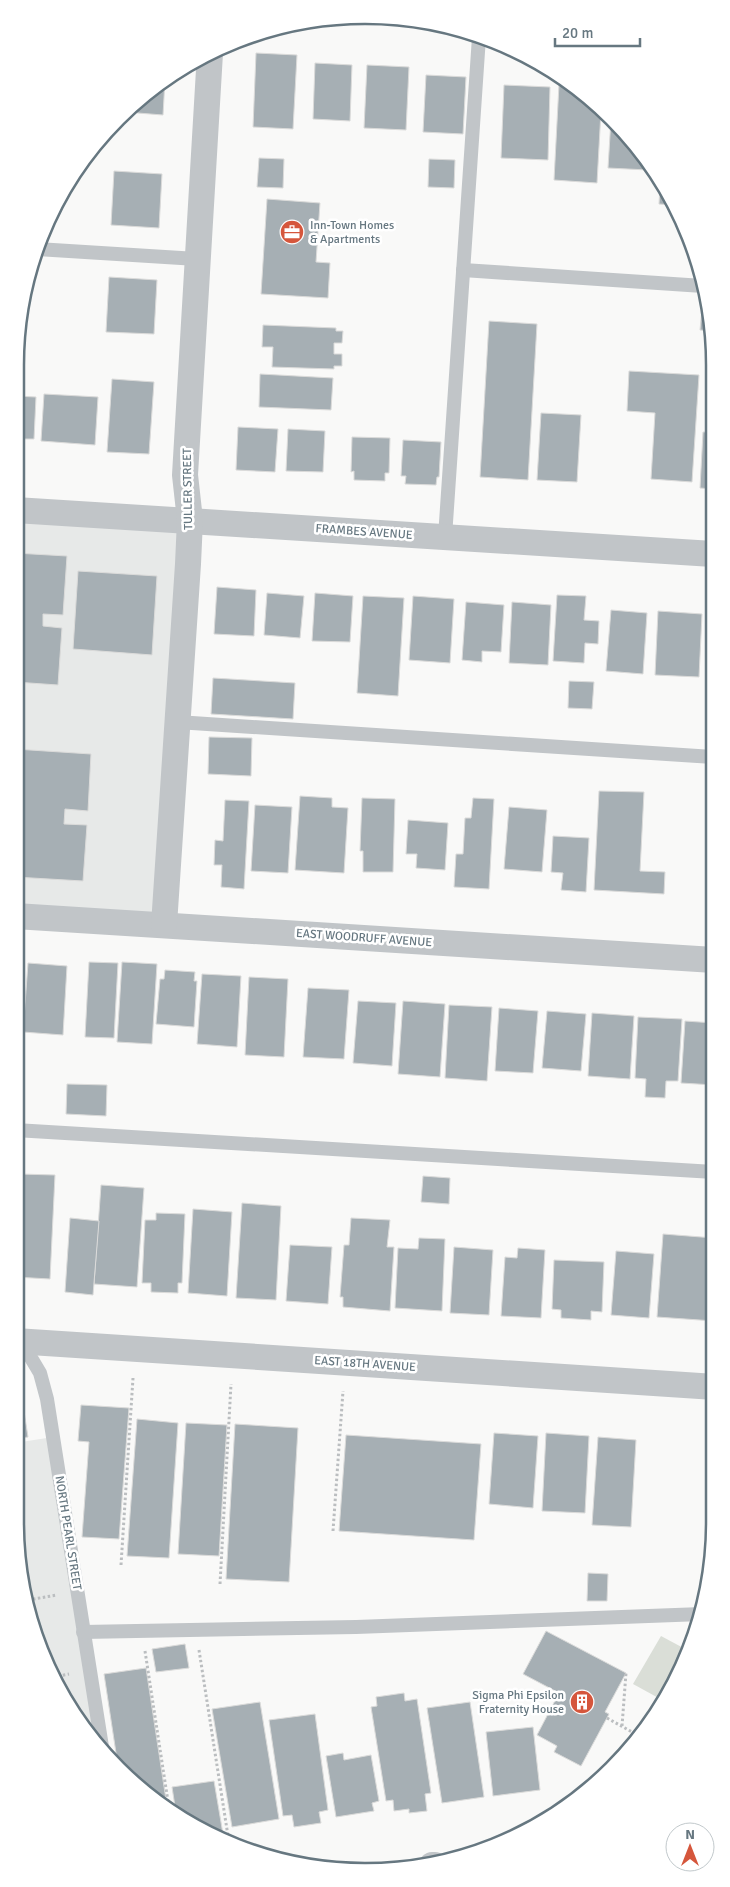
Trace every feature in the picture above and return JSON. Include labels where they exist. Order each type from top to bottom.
[{"type":"street","name":"TULLER STREET","points":[[164,925],[190,520],[185,475],[209,61]]},
{"type":"street","name":"FRAMBES AVENUE","points":[[24,511],[706,554]]},
{"type":"street","name":"EAST WOODRUFF AVENUE","points":[[24,917],[706,959]]},
{"type":"street","name":"EAST 18TH AVENUE","points":[[24,1335],[706,1386]]},
{"type":"lane","points":[[445,537],[479,43]]},
{"type":"lane","points":[[44,249],[197,258]]},
{"type":"lane","points":[[464,270],[697,286]]},
{"type":"lane","points":[[177,722],[706,757]]},
{"type":"lane","points":[[24,1131],[706,1172]]},
{"type":"lane","name":"NORTH PEARL STREET","points":[[24,1346],[40,1373],[47,1399],[101,1738]]},
{"type":"lane","points":[[84,1632],[365,1626],[694,1614]]},
{"type":"path","points":[[121,1565],[133,1378]]},
{"type":"path","points":[[220,1584],[230,1384]]},
{"type":"path","points":[[333,1531],[343,1391]]},
{"type":"path","points":[[32,1599],[78,1592]]},
{"type":"path","points":[[196,1630],[228,1834]]},
{"type":"path","points":[[142,1631],[168,1801]]},
{"type":"path","points":[[622,1726],[626,1673]]},
{"type":"path","points":[[607,1718],[634,1733]]},
{"type":"shaded area","points":[[24,509],[190,520],[162,927],[24,916]]},
{"type":"shaded area","points":[[53,1437],[99,1737],[69,1693],[50,1653],[35,1610],[24,1544],[24,1442]]},
{"type":"shaded area","points":[[661,1636],[682,1647],[658,1698],[633,1684]]},
{"type":"building","points":[[256,53],[297,55],[293,129],[253,127]]},
{"type":"building","points":[[315,63],[352,65],[350,121],[313,119]]},
{"type":"building","points":[[367,65],[409,67],[406,130],[364,128]]},
{"type":"building","points":[[426,75],[466,77],[463,134],[423,132]]},
{"type":"building","points":[[559,84],[601,119],[597,183],[554,180]]},
{"type":"building","points":[[504,85],[550,87],[548,160],[501,158]]},
{"type":"building","points":[[165,89],[163,115],[135,113]]},
{"type":"building","points":[[610,128],[645,170],[608,168]]},
{"type":"building","points":[[259,158],[284,159],[283,188],[257,187]]},
{"type":"building","points":[[429,159],[455,160],[454,188],[428,187]]},
{"type":"building","points":[[114,171],[162,174],[159,228],[111,225]]},
{"type":"building","points":[[660,192],[666,205],[659,204]]},
{"type":"building","name":"Inn-Town Homes & Apartments","points":[[267,199],[320,203],[316,262],[330,263],[328,298],[261,294]]},
{"type":"building","points":[[109,277],[157,280],[154,334],[106,332]]},
{"type":"building","points":[[702,311],[704,330],[700,330]]},
{"type":"building","points":[[489,321],[537,324],[528,480],[480,477]]},
{"type":"building","points":[[263,325],[336,328],[336,331],[343,331],[342,343],[334,343],[334,354],[342,354],[342,366],[334,366],[334,369],[272,367],[273,347],[262,347]]},
{"type":"building","points":[[629,371],[699,375],[692,482],[651,479],[655,413],[627,411]]},
{"type":"building","points":[[260,374],[333,378],[331,410],[259,407]]},
{"type":"building","points":[[112,379],[154,382],[149,454],[107,452]]},
{"type":"building","points":[[44,394],[98,397],[95,445],[41,441]]},
{"type":"building","points":[[24,396],[36,397],[34,439],[24,439]]},
{"type":"building","points":[[541,413],[581,415],[577,482],[537,480]]},
{"type":"building","points":[[238,427],[278,429],[275,472],[236,470]]},
{"type":"building","points":[[288,429],[325,431],[323,472],[286,471]]},
{"type":"building","points":[[703,432],[706,432],[706,488],[700,488]]},
{"type":"building","points":[[352,437],[390,438],[389,473],[385,473],[385,481],[354,480],[354,471],[351,472]]},
{"type":"building","points":[[403,440],[441,442],[439,477],[437,477],[436,485],[405,484],[406,476],[401,476]]},
{"type":"building","points":[[24,554],[67,556],[63,615],[43,614],[43,626],[62,628],[58,685],[24,683]]},
{"type":"building","points":[[78,571],[157,576],[152,655],[73,649]]},
{"type":"building","points":[[217,587],[256,590],[254,636],[214,634]]},
{"type":"building","points":[[267,593],[304,596],[300,638],[264,635]]},
{"type":"building","points":[[315,593],[353,596],[350,642],[312,641]]},
{"type":"building","points":[[557,595],[586,596],[584,620],[599,621],[598,644],[585,643],[584,663],[553,661]]},
{"type":"building","points":[[363,596],[404,598],[398,696],[357,693]]},
{"type":"building","points":[[413,596],[454,599],[450,663],[409,660]]},
{"type":"building","points":[[466,602],[504,605],[501,652],[482,651],[482,662],[462,660]]},
{"type":"building","points":[[512,602],[551,605],[548,665],[509,663]]},
{"type":"building","points":[[611,610],[647,613],[643,674],[606,671]]},
{"type":"building","points":[[658,611],[702,614],[699,677],[655,675]]},
{"type":"building","points":[[213,678],[295,683],[293,719],[211,714]]},
{"type":"building","points":[[569,681],[594,682],[592,709],[568,708]]},
{"type":"building","points":[[209,737],[252,738],[251,776],[208,774]]},
{"type":"building","points":[[24,750],[91,754],[88,811],[65,809],[64,824],[87,825],[83,881],[24,878]]},
{"type":"building","points":[[599,791],[644,792],[640,871],[665,872],[664,894],[594,890]]},
{"type":"building","points":[[300,796],[332,798],[332,807],[348,808],[344,873],[295,870]]},
{"type":"building","points":[[362,798],[395,799],[393,872],[363,872],[363,851],[360,851]]},
{"type":"building","points":[[473,798],[494,799],[489,889],[454,887],[456,854],[463,854],[465,818],[471,818]]},
{"type":"building","points":[[225,800],[249,801],[244,889],[221,887],[222,865],[214,865],[215,840],[223,841]]},
{"type":"building","points":[[255,805],[292,807],[288,873],[251,871]]},
{"type":"building","points":[[509,807],[547,810],[542,872],[504,869]]},
{"type":"building","points":[[408,820],[448,823],[445,870],[416,868],[417,854],[406,854]]},
{"type":"building","points":[[553,836],[589,838],[586,892],[561,890],[563,873],[551,872]]},
{"type":"building","points":[[89,962],[118,963],[114,1038],[85,1037]]},
{"type":"building","points":[[122,962],[157,964],[152,1044],[117,1042]]},
{"type":"building","points":[[28,963],[67,966],[63,1035],[24,1032]]},
{"type":"building","points":[[165,970],[195,972],[194,981],[197,981],[194,1027],[156,1024],[160,979],[164,979]]},
{"type":"building","points":[[202,974],[241,976],[237,1047],[197,1044]]},
{"type":"building","points":[[249,977],[288,979],[284,1057],[245,1055]]},
{"type":"building","points":[[308,988],[349,990],[344,1059],[303,1057]]},
{"type":"building","points":[[358,1001],[396,1003],[392,1066],[353,1063]]},
{"type":"building","points":[[403,1001],[445,1004],[440,1077],[398,1074]]},
{"type":"building","points":[[449,1005],[492,1007],[487,1081],[445,1078]]},
{"type":"building","points":[[499,1008],[538,1011],[533,1073],[495,1071]]},
{"type":"building","points":[[547,1011],[586,1014],[581,1071],[542,1068]]},
{"type":"building","points":[[592,1013],[634,1016],[630,1079],[588,1076]]},
{"type":"building","points":[[638,1017],[682,1019],[678,1081],[666,1081],[665,1098],[645,1097],[646,1079],[635,1078]]},
{"type":"building","points":[[685,1021],[706,1022],[706,1085],[681,1083]]},
{"type":"building","points":[[67,1084],[107,1085],[106,1116],[66,1114]]},
{"type":"building","points":[[24,1174],[55,1175],[50,1279],[24,1278]]},
{"type":"building","points":[[423,1176],[450,1178],[449,1204],[421,1202]]},
{"type":"building","points":[[101,1185],[144,1188],[137,1287],[94,1284]]},
{"type":"building","points":[[242,1203],[281,1206],[276,1300],[236,1298]]},
{"type":"building","points":[[193,1209],[232,1212],[227,1296],[188,1293]]},
{"type":"building","points":[[156,1213],[185,1214],[182,1283],[178,1283],[178,1293],[151,1292],[151,1283],[142,1283],[145,1220],[156,1220]]},
{"type":"building","points":[[70,1218],[99,1221],[93,1295],[65,1292]]},
{"type":"building","points":[[351,1218],[390,1220],[387,1247],[394,1247],[390,1311],[343,1307],[343,1297],[340,1297],[344,1245],[349,1245]]},
{"type":"building","points":[[663,1234],[706,1237],[706,1320],[657,1317]]},
{"type":"building","points":[[419,1238],[445,1239],[442,1311],[395,1308],[398,1248],[418,1249]]},
{"type":"building","points":[[290,1245],[332,1247],[328,1304],[286,1301]]},
{"type":"building","points":[[454,1247],[493,1250],[489,1315],[450,1313]]},
{"type":"building","points":[[518,1248],[545,1250],[541,1318],[501,1316],[505,1257],[517,1258]]},
{"type":"building","points":[[616,1251],[654,1254],[649,1318],[611,1315]]},
{"type":"building","points":[[554,1260],[604,1262],[602,1312],[591,1311],[591,1320],[561,1318],[561,1310],[552,1309]]},
{"type":"building","points":[[81,1405],[129,1408],[119,1539],[82,1537],[89,1442],[78,1441]]},
{"type":"building","points":[[24,1411],[28,1437],[24,1438]]},
{"type":"building","points":[[137,1419],[178,1423],[169,1558],[127,1556]]},
{"type":"building","points":[[186,1423],[227,1425],[219,1556],[178,1554]]},
{"type":"building","points":[[235,1424],[298,1428],[289,1582],[226,1579]]},
{"type":"building","points":[[494,1433],[538,1436],[533,1508],[489,1504]]},
{"type":"building","points":[[546,1433],[589,1436],[585,1513],[542,1511]]},
{"type":"building","points":[[346,1435],[481,1444],[474,1540],[339,1531]]},
{"type":"building","points":[[598,1437],[636,1440],[631,1527],[592,1525]]},
{"type":"building","points":[[588,1573],[608,1574],[607,1601],[587,1601]]},
{"type":"building","name":"Sigma Phi Epsilon Fraternity House","points":[[546,1631],[626,1673],[605,1712],[609,1714],[581,1766],[554,1752],[557,1746],[537,1735],[559,1693],[523,1674]]},
{"type":"building","points":[[185,1644],[189,1668],[156,1672],[152,1649]]},
{"type":"building","points":[[146,1668],[166,1800],[140,1779],[116,1755],[104,1674]]},
{"type":"building","points":[[404,1693],[405,1701],[417,1699],[431,1793],[425,1794],[427,1811],[409,1813],[409,1809],[394,1811],[393,1800],[386,1801],[371,1707],[377,1706],[376,1697]]},
{"type":"building","points":[[260,1702],[279,1819],[232,1827],[212,1709]]},
{"type":"building","points":[[470,1702],[484,1797],[442,1803],[427,1708]]},
{"type":"building","points":[[315,1714],[328,1810],[319,1812],[321,1823],[294,1827],[292,1815],[283,1816],[269,1720]]},
{"type":"building","points":[[533,1727],[540,1790],[493,1796],[486,1732]]},
{"type":"building","points":[[343,1753],[344,1760],[371,1755],[379,1801],[372,1803],[374,1811],[336,1817],[326,1756]]},
{"type":"building","points":[[214,1781],[223,1832],[175,1806],[172,1787]]},
{"type":"place","name":"Inn-Town Homes & Apartments","points":[[292,232]]},
{"type":"place","name":"Sigma Phi Epsilon Fraternity House","points":[[582,1702]]}]
